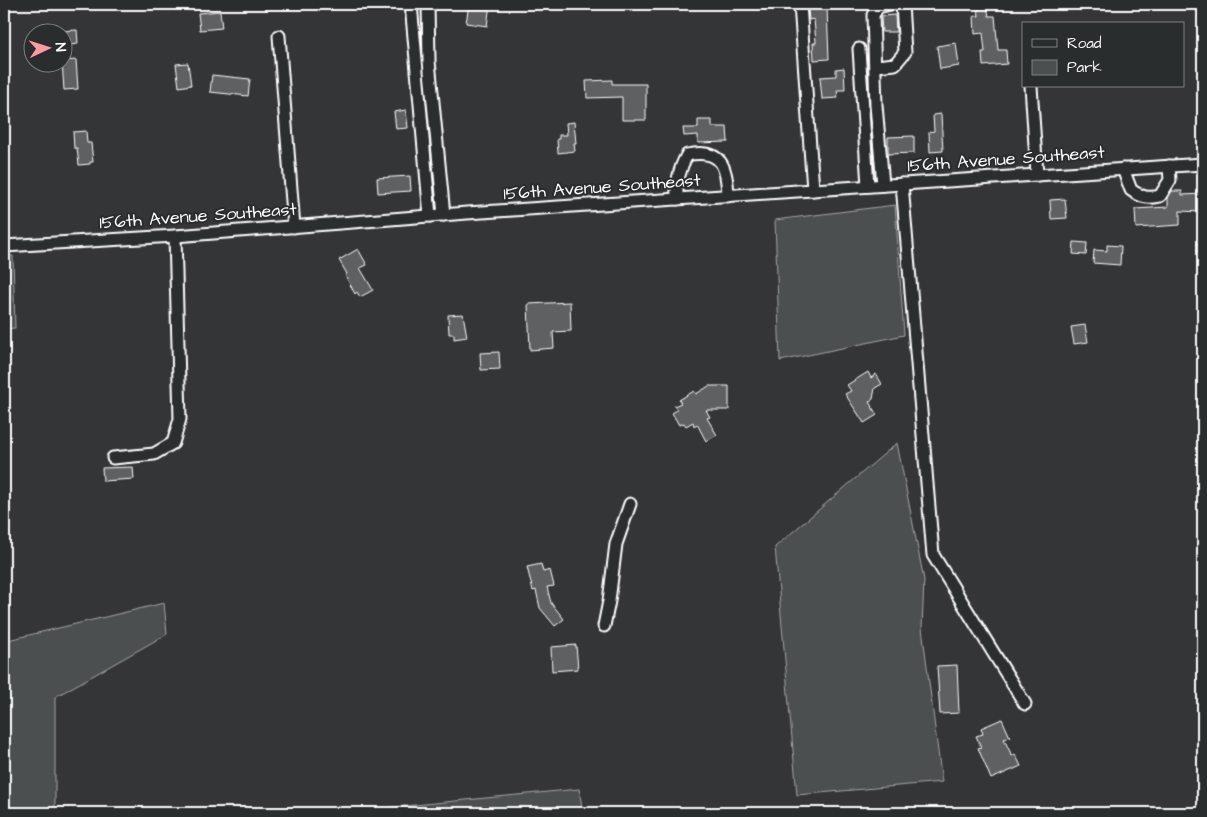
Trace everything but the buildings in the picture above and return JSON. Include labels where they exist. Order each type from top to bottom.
[{"type":"street","points":[[411,4],[430,216]]},
{"type":"street","points":[[428,4],[429,61],[444,215]]},
{"type":"street","points":[[800,4],[813,190]]},
{"type":"street","points":[[883,185],[876,105],[876,66],[872,15],[878,6],[890,4]]},
{"type":"street","points":[[876,66],[895,64],[905,52],[902,4]]},
{"type":"street","points":[[279,36],[294,227]]},
{"type":"street","points":[[860,48],[868,186]]},
{"type":"street","points":[[1031,88],[1036,175]]},
{"type":"street","points":[[676,199],[676,188],[683,162],[687,156],[696,154],[706,154],[717,159],[724,167],[727,176],[728,196]]},
{"type":"street","name":"156th Avenue Southeast","points":[[4,246],[175,236],[444,215],[1203,164]]},
{"type":"street","points":[[1124,169],[1131,190],[1144,198],[1153,198],[1160,196],[1170,180],[1169,166]]},
{"type":"street","points":[[902,184],[932,555],[1025,704]]},
{"type":"street","points":[[113,458],[154,454],[173,443],[180,419],[175,236]]},
{"type":"street","points":[[604,626],[616,544],[630,504]]},
{"type":"green space","points":[[895,205],[904,335],[780,361],[775,220]]},
{"type":"green space","points":[[13,256],[15,328],[4,329],[4,257]]},
{"type":"green space","points":[[897,443],[924,580],[922,628],[942,782],[797,795],[775,547]]},
{"type":"green space","points":[[164,603],[167,634],[55,697],[55,813],[4,813],[4,641]]},
{"type":"green space","points":[[579,789],[583,813],[332,813]]}]
